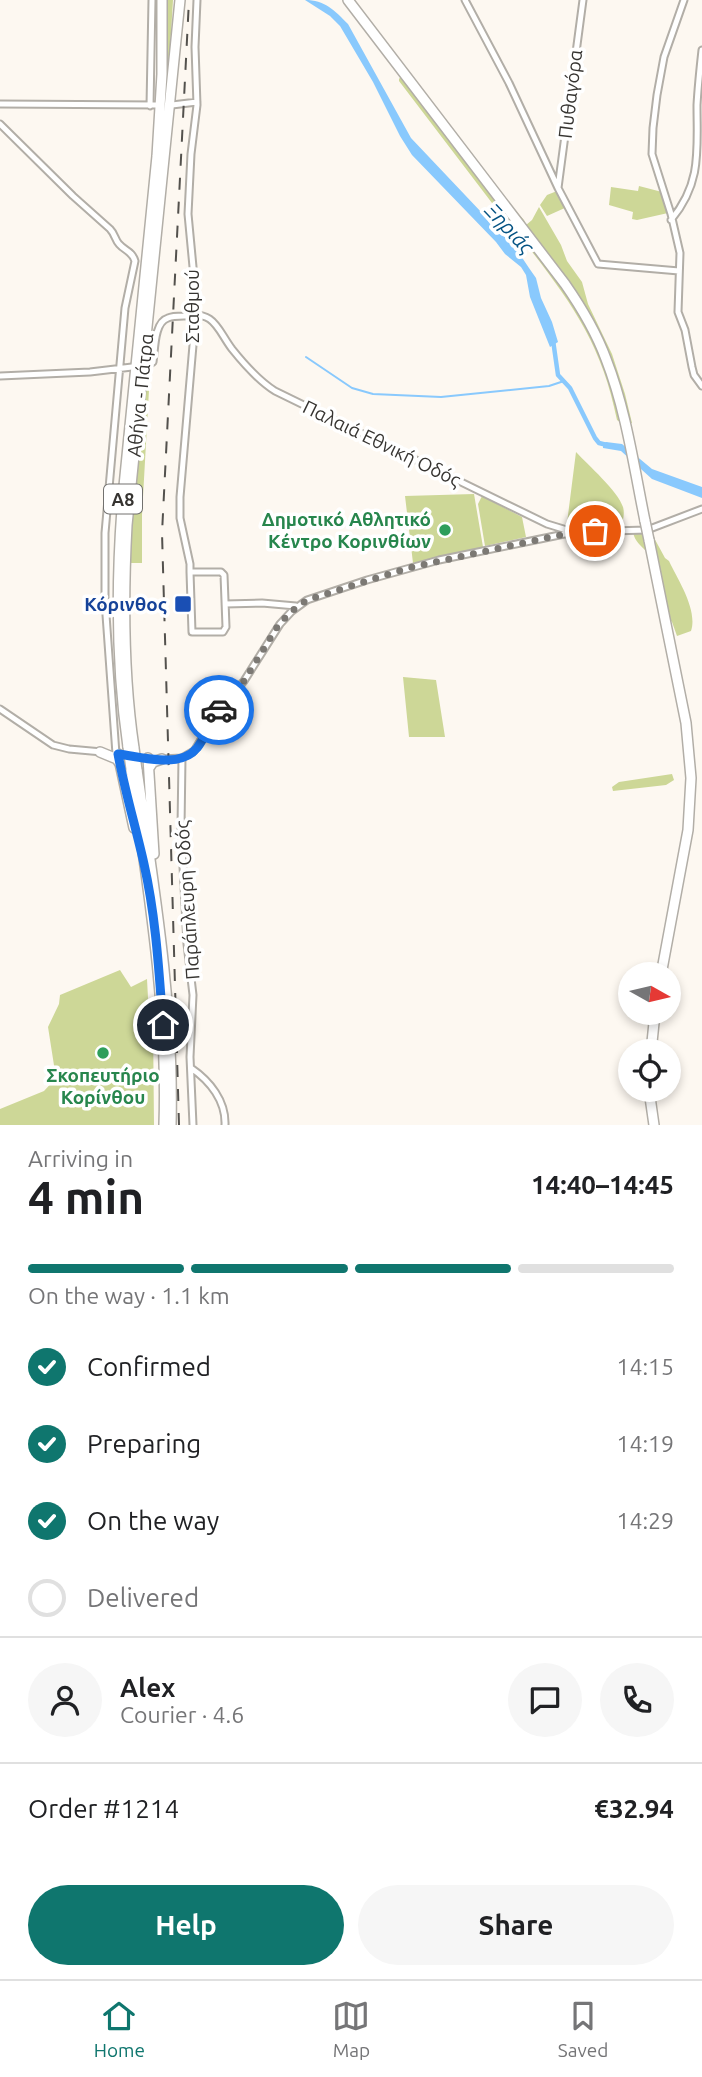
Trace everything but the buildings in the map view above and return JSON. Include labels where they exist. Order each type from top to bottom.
[{"type":"highway","name":"Αθήνα - Πάτρα","points":[[162,0],[162,74],[157,156],[123,496],[120,666],[161,994],[165,1062],[164,1125]]},
{"type":"highway","name":"Αθήνα - Πάτρα","points":[[131,747],[126,653],[126,545],[178,0]]},
{"type":"highway","points":[[348,0],[577,301],[606,357],[625,425],[686,723],[691,778],[688,826],[663,962]]},
{"type":"highway","points":[[100,752],[117,760],[118,758],[145,866]]},
{"type":"highway","points":[[148,758],[155,891]]},
{"type":"highway","points":[[149,770],[152,763],[166,759]]},
{"type":"highway","name":"Αθήνα - Πάτρα","points":[[134,769],[155,891],[168,1000],[171,1125]]},
{"type":"highway","points":[[652,1102],[656,1125]]},
{"type":"street","points":[[0,104],[151,105],[152,0]]},
{"type":"street","name":"Σταθμού","points":[[197,0],[197,103],[188,214],[196,305],[180,497],[180,519],[188,550],[190,572],[192,632],[224,632],[225,604]]},
{"type":"street","points":[[465,0],[598,264],[679,271]]},
{"type":"street","name":"Πυθαγόρα","points":[[558,188],[583,0]]},
{"type":"street","points":[[684,0],[664,57],[653,128],[652,154],[680,253],[678,312],[685,330],[692,367],[702,386]]},
{"type":"street","points":[[671,220],[685,203],[696,176],[702,50]]},
{"type":"street","points":[[172,105],[197,103]]},
{"type":"street","points":[[0,124],[110,229],[117,243],[134,256],[127,299],[107,496],[104,574],[108,660],[118,758],[166,759],[188,756],[197,748],[217,713],[244,681],[276,629],[299,605]]},
{"type":"street","points":[[146,366],[153,362],[159,327],[167,318],[185,315],[194,310],[196,305],[206,318],[194,328]]},
{"type":"street","name":"Παλαιά Εθνική Οδός","points":[[185,315],[206,318],[214,323],[238,356],[275,391],[547,524],[574,532]]},
{"type":"street","points":[[0,376],[90,372],[132,367]]},
{"type":"street","points":[[190,572],[223,573],[225,604],[291,607],[318,595],[404,569],[574,532],[647,530],[702,509]]},
{"type":"street","points":[[544,538],[548,532],[547,524]]},
{"type":"street","points":[[277,606],[288,615]]},
{"type":"street","points":[[0,709],[53,745],[100,752]]},
{"type":"street","name":"Παράπλευρη Οδός","points":[[182,758],[181,828],[187,944],[193,995],[190,1067],[193,1125]]},
{"type":"street","points":[[166,759],[182,769]]},
{"type":"street","points":[[190,1067],[220,1098],[226,1115],[225,1125]]},
{"type":"green space","points":[[165,0],[173,0],[158,190],[123,552],[125,510],[161,144]]},
{"type":"green space","points":[[408,71],[526,225],[539,207],[567,261],[582,282],[588,304],[612,354],[632,423],[628,423],[582,306],[406,72]]},
{"type":"green space","points":[[402,75],[519,228],[513,229],[508,224],[399,81]]},
{"type":"green space","points":[[639,186],[662,192],[668,213],[637,220],[632,219],[633,212],[609,205],[611,187],[638,191]]},
{"type":"green space","points":[[557,191],[567,207],[547,216],[540,205],[547,195]]},
{"type":"green space","points":[[519,231],[558,279],[587,326],[613,390],[623,424],[617,420],[602,366],[592,343],[567,300],[519,235]]},
{"type":"green space","points":[[145,368],[150,372],[142,563],[128,563]]},
{"type":"green space","points":[[576,452],[620,501],[624,512],[620,528],[567,523]]},
{"type":"green space","name":"Δημοτικό Αθλητικό Κέντρο Κορινθίων","points":[[474,494],[483,547],[413,563],[405,496]]},
{"type":"green space","points":[[482,496],[522,517],[526,537],[485,546],[478,504]]},
{"type":"green space","points":[[633,532],[652,534],[669,561],[692,614],[691,631],[677,636],[668,618],[655,563]]},
{"type":"green space","points":[[123,554],[124,657],[133,747],[163,972],[168,1048],[168,1125],[162,975],[126,715],[122,659]]},
{"type":"green space","points":[[403,677],[436,680],[445,737],[409,737]]},
{"type":"green space","points":[[672,774],[674,780],[666,785],[613,791],[612,787],[619,782]]},
{"type":"green space","name":"Σκοπευτήριο Κορίνθου","points":[[120,970],[131,987],[147,979],[145,1025],[153,1022],[154,1125],[0,1125],[0,1109],[44,1091],[56,1078],[48,1027],[59,1004],[60,995]]},
{"type":"water","points":[[305,0],[324,4],[348,24],[411,138],[517,250],[536,278],[558,342],[550,347],[521,267],[505,254],[412,155],[340,26]]},
{"type":"water","points":[[606,442],[622,444],[652,469],[702,487],[702,498],[652,479],[621,451],[603,448]]},
{"type":"waterway","name":"Ξηριάς","points":[[553,340],[558,375],[570,388],[595,438],[599,443],[607,445]]},
{"type":"waterway","points":[[306,357],[352,388],[373,394],[441,397],[549,386],[564,381]]},
{"type":"railway","points":[[179,1125],[162,533],[189,0]]},
{"type":"way so far","points":[[219,710],[244,681],[279,624],[307,600],[439,560],[574,532],[595,531]]},
{"type":"place","name":"Δημοτικό Αθλητικό Κέντρο Κορινθίων","points":[[445,530]]},
{"type":"place","name":"Κόρινθος","points":[[183,604]]},
{"type":"place","name":"Σκοπευτήριο Κορίνθου","points":[[103,1053]]},
{"type":"route","points":[[163,1025],[157,951],[145,866],[118,754],[175,760],[185,757],[197,748],[219,710]]}]
